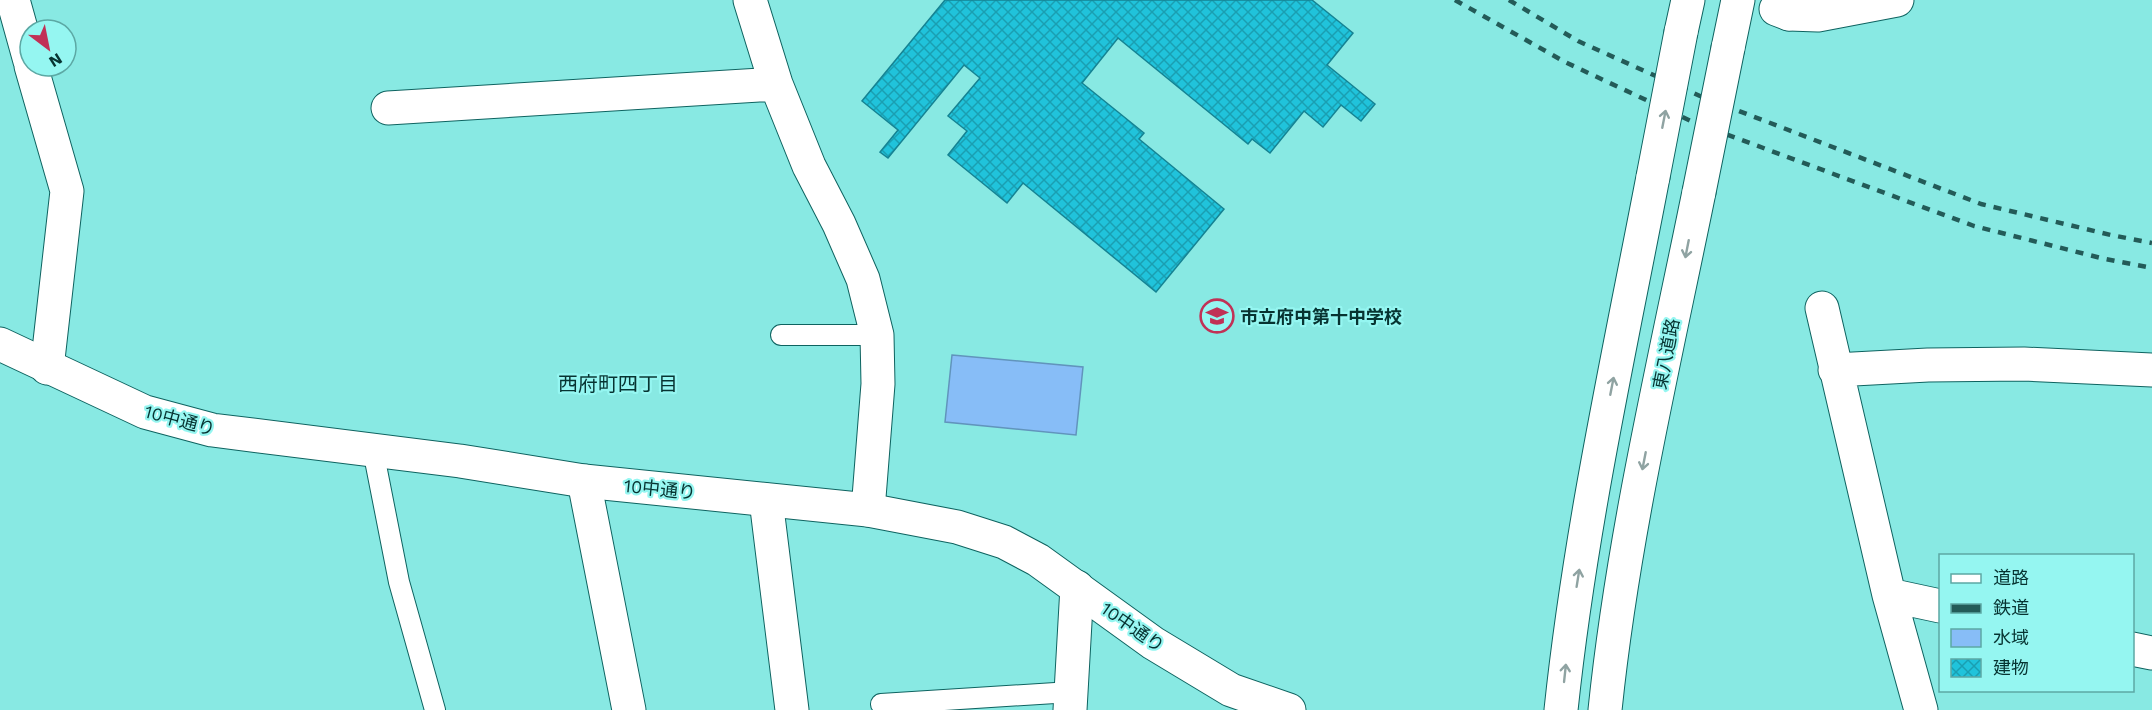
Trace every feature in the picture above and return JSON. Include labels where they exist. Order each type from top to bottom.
[{"type":"street","points":[[13,0],[18,18]]},
{"type":"street","points":[[750,0],[776,84],[809,166],[839,224],[863,279],[877,335],[878,384],[868,510]]},
{"type":"street","points":[[1561,710],[1569,636],[1595,475],[1688,0]]},
{"type":"street","name":"東八道路","points":[[1605,710],[1612,644],[1639,487],[1738,0]]},
{"type":"street","points":[[1785,8],[1818,15],[1897,0]]},
{"type":"street","points":[[34,78],[67,191],[47,368]]},
{"type":"street","points":[[388,108],[776,84]]},
{"type":"street","points":[[1821,308],[1889,595],[1921,710]]},
{"type":"street","name":"10中通り","points":[[0,344],[145,412],[212,430],[460,461],[584,481],[868,510],[957,526],[1004,542],[1038,560],[1153,643],[1231,690],[1289,710]]},
{"type":"street","points":[[1835,370],[1928,365],[2024,364],[2152,370]]},
{"type":"street","points":[[584,481],[629,710]]},
{"type":"street","points":[[766,500],[792,710]]},
{"type":"street","points":[[1070,701],[1077,587]]},
{"type":"street","points":[[1889,595],[1939,606]]},
{"type":"street","points":[[2134,649],[2152,653]]},
{"type":"lane","points":[[781,335],[877,335]]},
{"type":"lane","points":[[373,450],[399,582],[435,710]]},
{"type":"lane","points":[[881,704],[1070,701]]},
{"type":"water","points":[[952,355],[1083,367],[1076,435],[945,422]]},
{"type":"building","points":[[945,0],[1312,0],[1353,33],[1327,65],[1375,104],[1361,121],[1341,105],[1323,127],[1304,111],[1270,153],[1252,139],[1248,144],[1118,38],[1082,83],[1144,133],[1139,139],[1224,209],[1156,292],[1023,183],[1007,203],[948,155],[967,131],[948,116],[980,78],[964,65],[888,158],[880,152],[898,130],[862,101]]},
{"type":"railway","points":[[1455,0],[1565,62],[1693,122],[1974,226],[2105,259],[2152,268]]},
{"type":"railway","points":[[1509,0],[1578,41],[1700,96],[1981,204],[2152,243]]},
{"type":"place","name":"市立府中第十中学校","points":[[1217,316]]},
{"type":"district","name":"西府町四丁目","points":[[618,384]]}]
